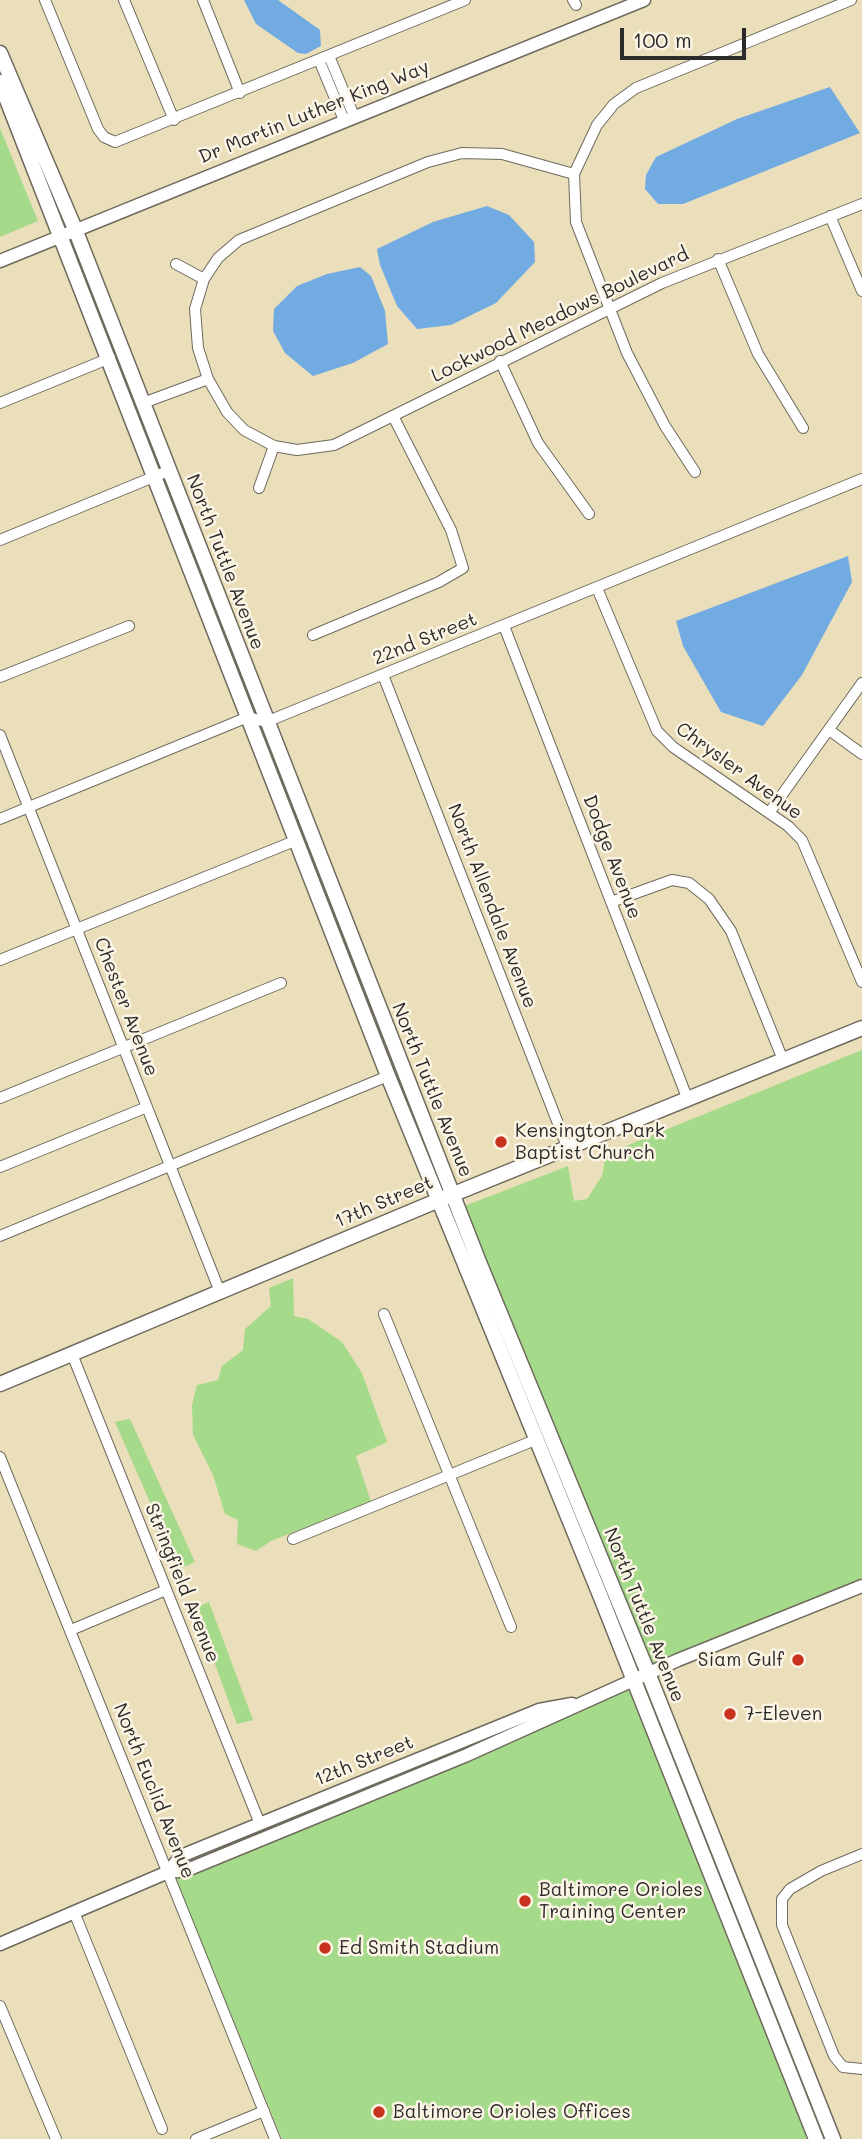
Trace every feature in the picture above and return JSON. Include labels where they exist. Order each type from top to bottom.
[{"type":"main road","name":"North Tuttle Avenue","points":[[0,53],[75,229],[143,403],[162,473],[248,718],[388,1076],[446,1198],[648,1673],[833,2139]]},
{"type":"main road","name":"North Tuttle Avenue","points":[[0,82],[110,358],[162,473],[266,722],[535,1440],[634,1679],[817,2139]]},
{"type":"main road","name":"17th Street","points":[[0,1384],[862,1028]]},
{"type":"main road","points":[[684,1806],[696,1816],[715,1862],[726,1869]]},
{"type":"street","points":[[45,0],[98,129],[109,140],[122,141],[465,0]]},
{"type":"street","points":[[124,0],[174,120]]},
{"type":"street","points":[[203,0],[240,93]]},
{"type":"street","name":"Dr Martin Luther King Way","points":[[0,261],[644,0]]},
{"type":"street","points":[[695,472],[645,391],[609,308],[576,222],[574,174],[591,133],[614,104],[636,88],[851,0]]},
{"type":"street","points":[[324,58],[349,118]]},
{"type":"street","points":[[259,488],[274,446],[256,438],[234,421],[208,379],[194,324],[198,296],[204,279],[218,258],[246,236],[441,158],[472,152],[502,154],[574,174]]},
{"type":"street","name":"Lockwood Meadows Boulevard","points":[[274,446],[297,450],[326,448],[609,308],[718,259],[862,204]]},
{"type":"street","points":[[830,216],[862,291]]},
{"type":"street","points":[[718,259],[758,354],[803,428]]},
{"type":"street","points":[[176,264],[204,279]]},
{"type":"street","points":[[0,403],[110,358]]},
{"type":"street","points":[[500,361],[538,443],[589,514]]},
{"type":"street","points":[[143,403],[208,379]]},
{"type":"street","points":[[313,635],[439,582],[463,568],[451,530],[393,416]]},
{"type":"street","points":[[0,540],[162,473]]},
{"type":"street","name":"22nd Street","points":[[266,722],[862,479]]},
{"type":"street","name":"Chrysler Avenue","points":[[597,588],[657,732],[673,747],[794,832],[809,850],[862,982]]},
{"type":"street","points":[[0,677],[129,625]]},
{"type":"street","name":"Dodge Avenue","points":[[505,626],[688,1100]]},
{"type":"street","name":"North Allendale Avenue","points":[[383,675],[568,1149]]},
{"type":"street","points":[[769,813],[862,683]]},
{"type":"street","points":[[0,819],[248,718],[266,722]]},
{"type":"street","points":[[829,730],[862,754]]},
{"type":"street","name":"Chester Avenue","points":[[0,735],[220,1292]]},
{"type":"street","points":[[0,961],[297,840]]},
{"type":"street","points":[[611,902],[672,880],[689,883],[709,899],[731,931],[783,1060]]},
{"type":"street","points":[[0,1098],[281,983]]},
{"type":"street","points":[[0,1236],[388,1076]]},
{"type":"street","points":[[0,1167],[147,1107]]},
{"type":"street","points":[[384,1314],[511,1627]]},
{"type":"street","name":"Stringfield Avenue","points":[[72,1354],[260,1824]]},
{"type":"street","points":[[293,1539],[535,1440]]},
{"type":"street","name":"North Euclid Avenue","points":[[0,1457],[275,2139]]},
{"type":"street","name":"12th Street","points":[[0,1944],[167,1872],[187,1870],[554,1718],[582,1702],[648,1673],[862,1586]]},
{"type":"street","points":[[71,1630],[166,1590]]},
{"type":"street","name":"12th Street","points":[[167,1872],[181,1856],[539,1710],[582,1702]]},
{"type":"street","points":[[862,1854],[821,1871],[790,1889],[782,1899],[782,1924],[834,2056],[843,2067],[862,2069]]},
{"type":"street","points":[[74,1912],[162,2129]]},
{"type":"street","points":[[0,2006],[56,2139]]},
{"type":"street","points":[[196,2139],[264,2111]]},
{"type":"green space","points":[[0,128],[38,221],[0,237]]},
{"type":"green space","points":[[862,1050],[862,1581],[650,1667],[462,1207],[568,1166],[574,1201],[587,1199],[602,1176],[606,1154]]},
{"type":"green space","points":[[293,1278],[294,1316],[308,1319],[342,1342],[362,1373],[387,1442],[356,1456],[371,1502],[271,1541],[256,1551],[237,1544],[238,1520],[225,1514],[213,1475],[193,1435],[192,1405],[197,1385],[218,1380],[222,1366],[243,1350],[245,1329],[271,1306],[269,1288]]},
{"type":"green space","points":[[130,1419],[195,1562],[179,1569],[115,1422]]},
{"type":"green space","points":[[209,1602],[253,1720],[237,1724],[205,1637],[199,1606]]},
{"type":"green space","points":[[629,1687],[812,2139],[282,2139],[174,1876],[468,1759]]},
{"type":"water","points":[[244,0],[278,0],[320,30],[321,46],[306,54],[298,53],[256,24]]},
{"type":"water","points":[[830,87],[860,133],[683,204],[658,204],[645,189],[646,175],[656,157],[737,119]]},
{"type":"water","points":[[487,206],[509,215],[534,242],[535,262],[496,303],[451,325],[417,329],[397,306],[380,265],[377,249],[433,222]]},
{"type":"water","points":[[360,267],[371,276],[385,311],[388,344],[353,363],[313,376],[285,353],[273,331],[274,309],[297,286],[327,274]]},
{"type":"water","points":[[848,556],[852,582],[802,675],[763,726],[721,712],[683,646],[676,621]]},
{"type":"place","name":"Kensington Park Baptist Church","points":[[501,1142]]},
{"type":"place","name":"Siam Gulf","points":[[798,1660]]},
{"type":"place","name":"7-Eleven","points":[[730,1714]]},
{"type":"place","name":"Baltimore Orioles Training Center","points":[[525,1901]]},
{"type":"place","name":"Ed Smith Stadium","points":[[325,1948]]},
{"type":"place","name":"Baltimore Orioles Offices","points":[[379,2112]]}]
